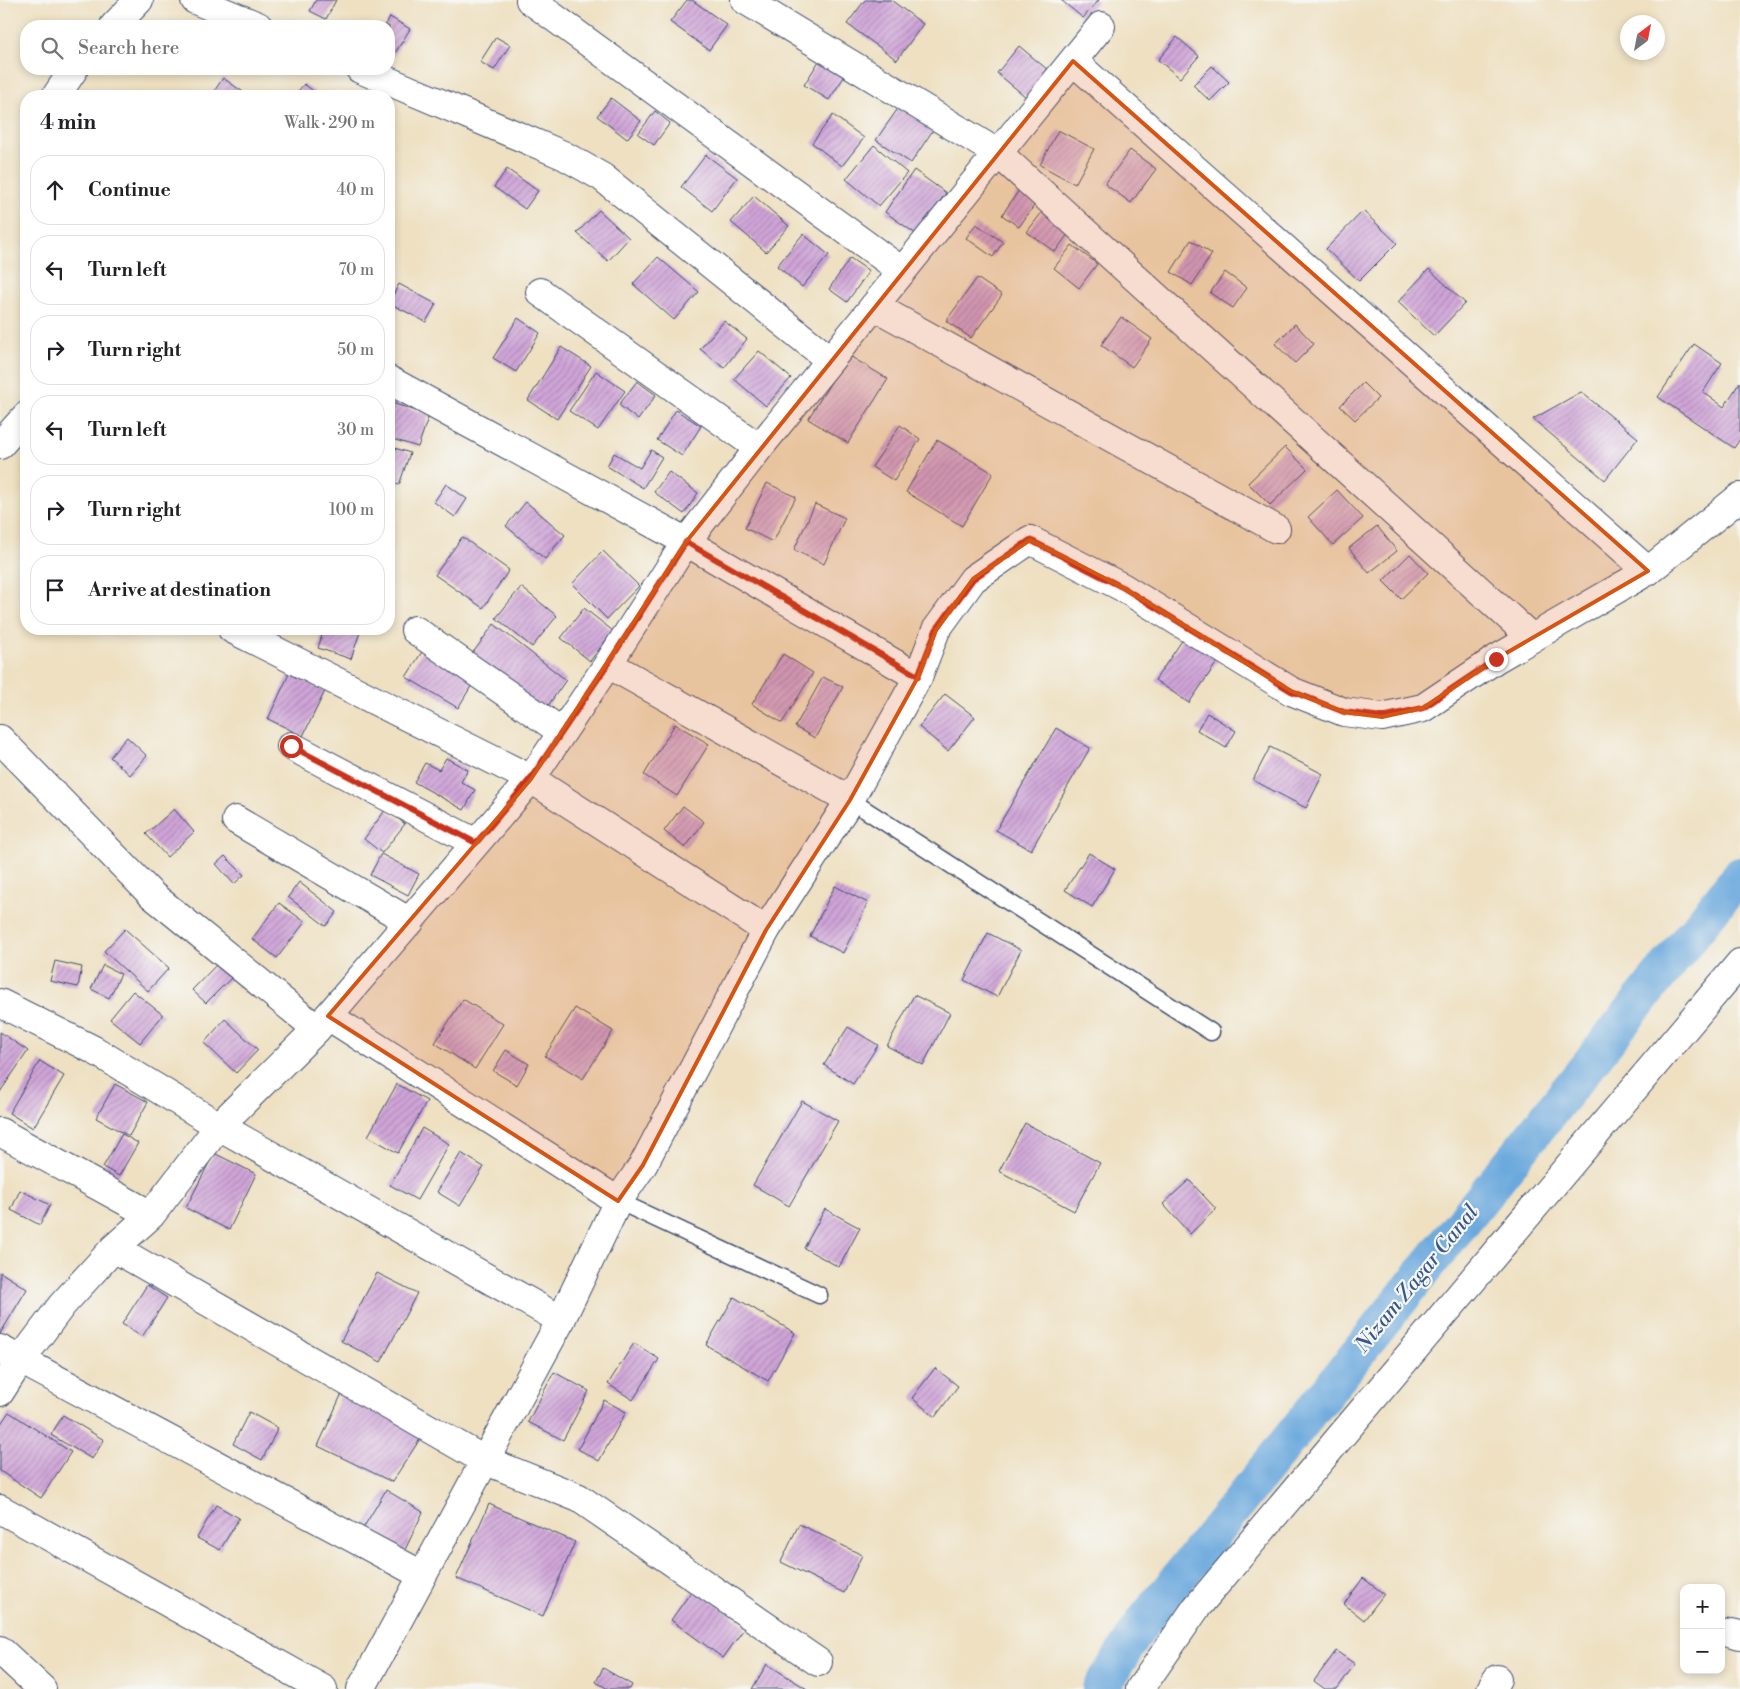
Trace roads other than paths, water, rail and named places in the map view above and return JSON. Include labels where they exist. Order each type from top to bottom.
[{"type":"street","points":[[120,20],[139,0]]},
{"type":"street","points":[[195,0],[243,20]]},
{"type":"street","points":[[530,0],[902,271]]},
{"type":"street","points":[[745,0],[999,154],[1532,638]]},
{"type":"street","points":[[0,1392],[10,1355],[62,1304],[114,1248],[152,1216],[219,1126],[323,1022],[531,778],[608,664],[686,542],[759,448],[1101,26]]},
{"type":"street","points":[[1073,61],[1648,570]]},
{"type":"street","points":[[60,90],[70,75]]},
{"type":"street","points":[[374,75],[563,155],[602,177],[830,360]]},
{"type":"street","points":[[540,292],[759,448]]},
{"type":"street","points":[[874,306],[1276,529]]},
{"type":"street","points":[[395,383],[686,542],[918,676]]},
{"type":"street","points":[[0,445],[20,423]]},
{"type":"street","points":[[361,1689],[561,1320],[618,1201],[643,1165],[766,930],[850,800],[918,676],[936,630],[973,579],[1030,540],[1122,587],[1291,691],[1344,712],[1382,717],[1423,708],[1532,638],[1648,570],[1740,497]]},
{"type":"street","points":[[415,630],[562,732]]},
{"type":"street","points":[[244,635],[531,778],[766,930]]},
{"type":"street","points":[[608,664],[850,800]]},
{"type":"street","points":[[0,739],[152,895],[323,1022],[618,1201]]},
{"type":"street","points":[[291,746],[476,843]]},
{"type":"street","points":[[236,820],[410,922]]},
{"type":"street","points":[[1140,1689],[1196,1608],[1740,964]]},
{"type":"street","points":[[0,1003],[94,1050],[219,1126],[561,1320]]},
{"type":"street","points":[[0,1132],[152,1216]]},
{"type":"street","points":[[114,1248],[484,1460],[579,1498],[818,1662]]},
{"type":"street","points":[[10,1355],[422,1575]]},
{"type":"street","points":[[0,1508],[324,1689]]},
{"type":"street","points":[[0,1650],[42,1689]]},
{"type":"lane","points":[[850,800],[1211,1032]]},
{"type":"lane","points":[[618,1201],[819,1295]]},
{"type":"waterway","name":"Nizam Zagar Canal","points":[[1100,1689],[1143,1622],[1740,875]]}]
